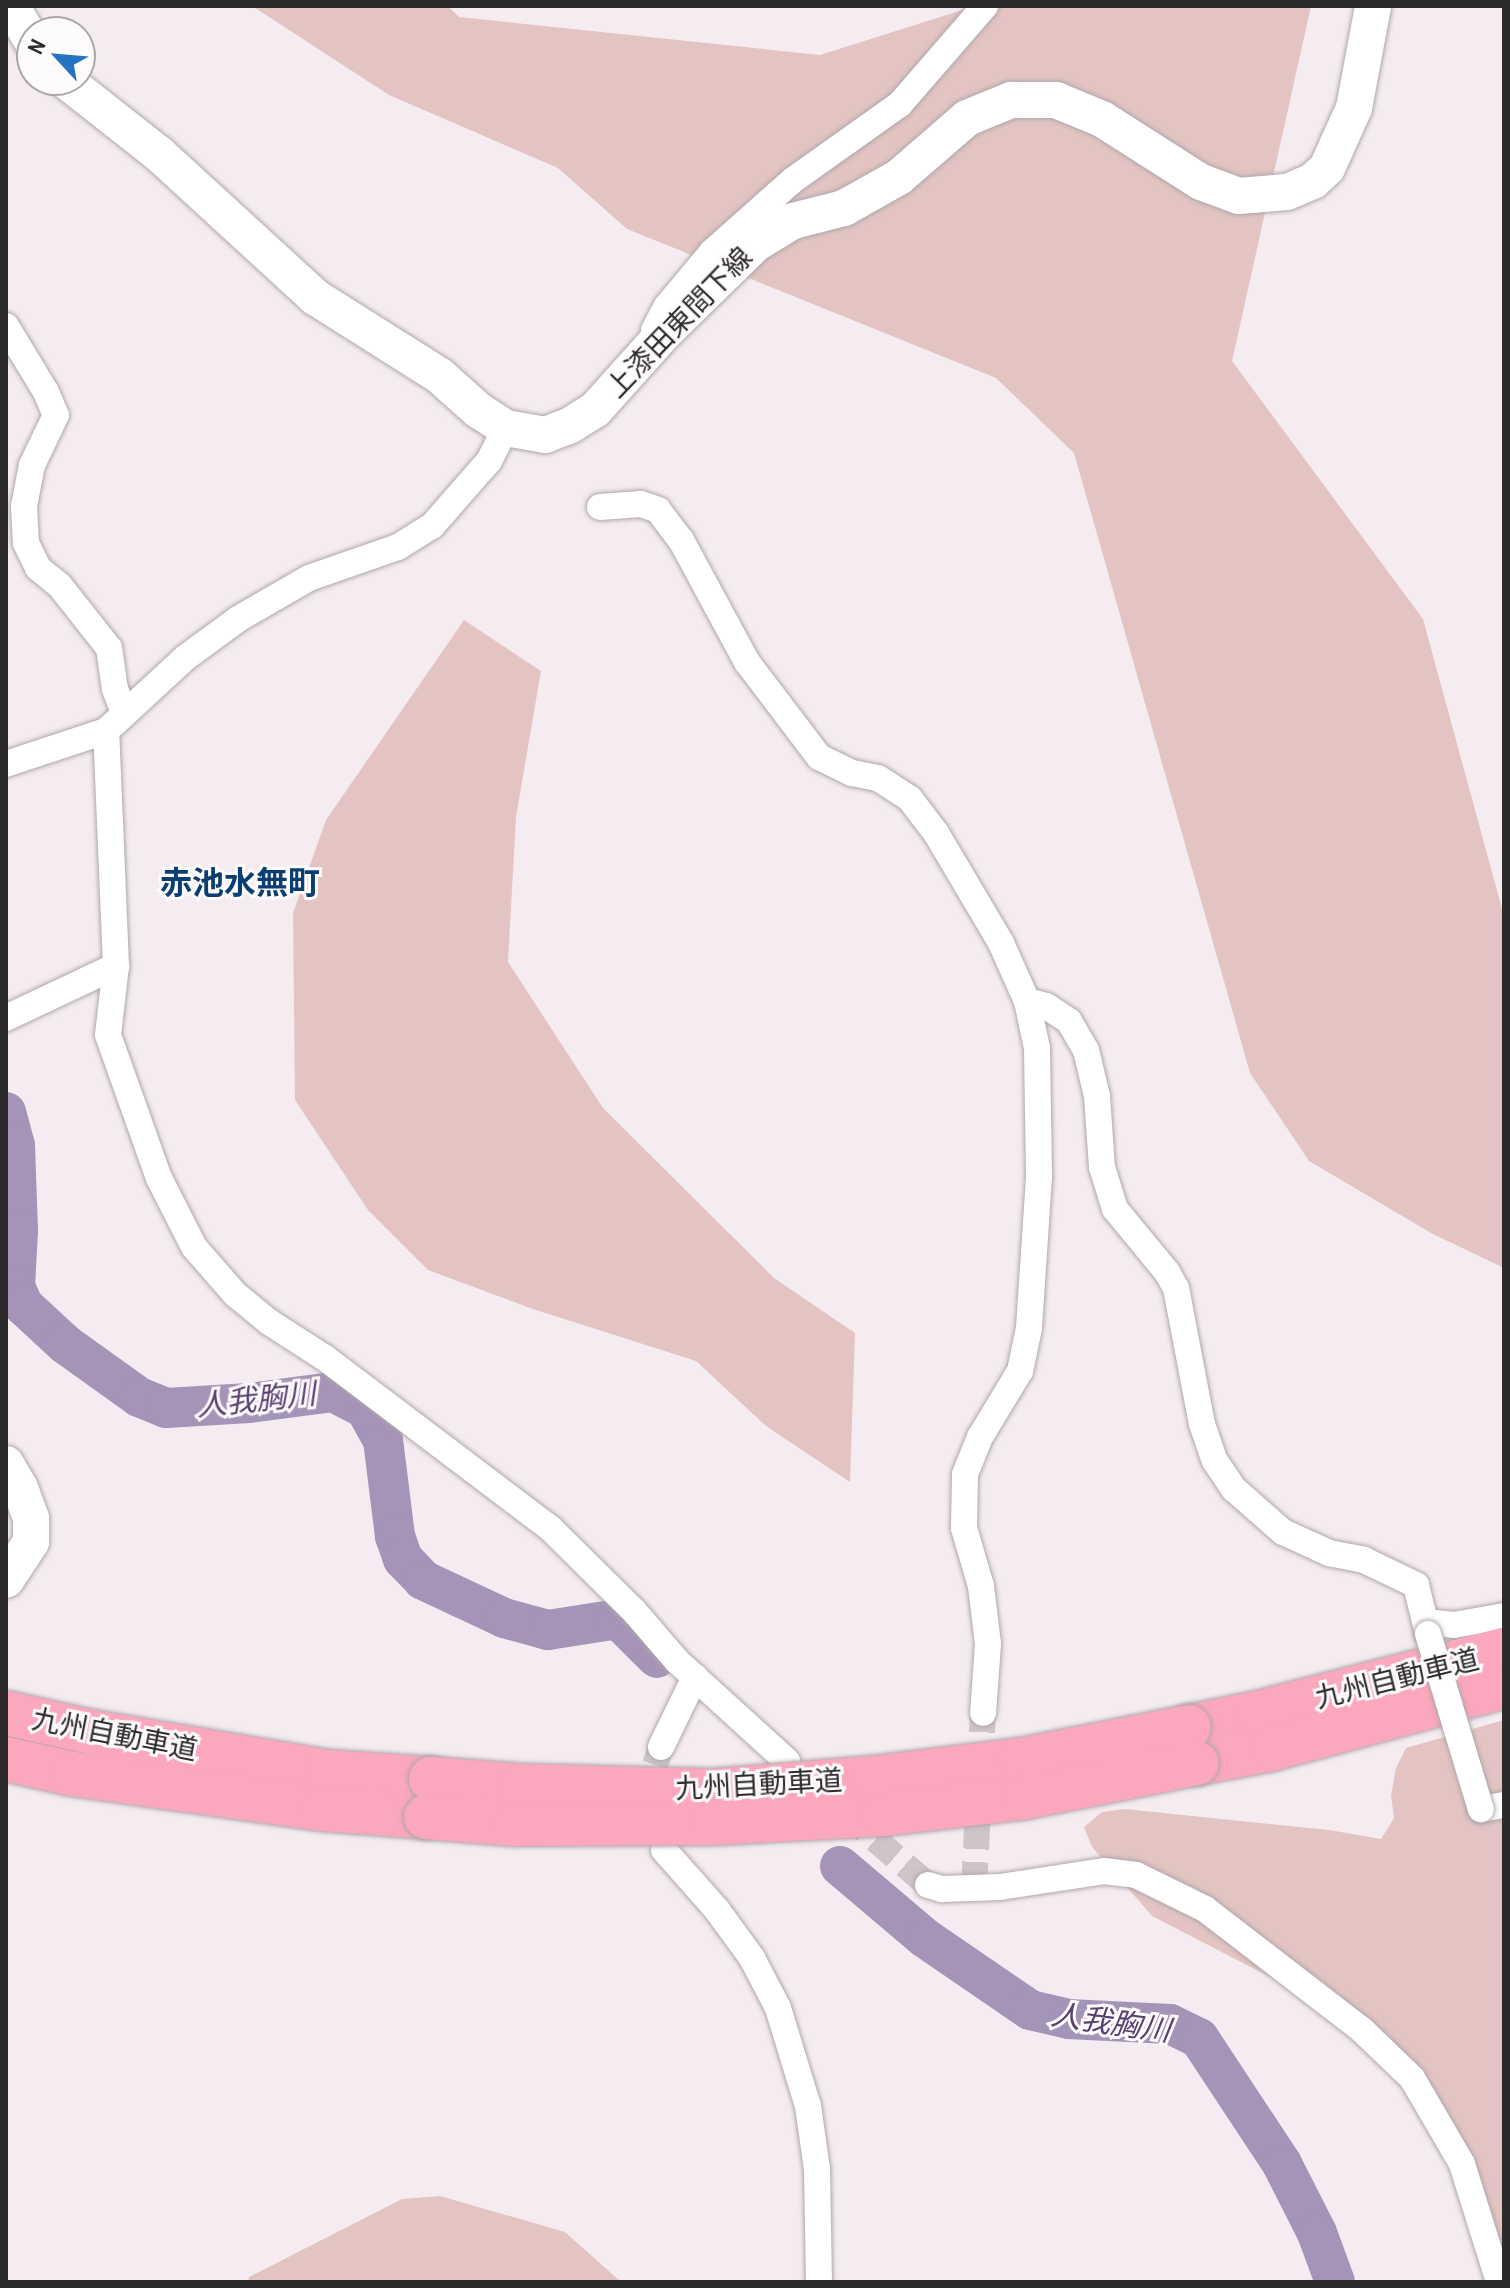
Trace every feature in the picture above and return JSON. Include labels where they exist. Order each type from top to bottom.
[{"type":"highway","name":"九州自動車道","points":[[1193,1745],[1258,1713],[1504,1650]]},
{"type":"highway","name":"九州自動車道","points":[[6,1759],[73,1774],[323,1809],[521,1786],[713,1791],[874,1778],[1021,1760],[1193,1745],[1271,1749],[1504,1686]]},
{"type":"highway","name":"九州自動車道","points":[[6,1713],[91,1732],[328,1772],[428,1798]]},
{"type":"main road","name":"上漆田東間下線","points":[[85,96],[159,154],[315,297],[440,376],[478,410],[506,428],[545,435],[569,426],[595,410],[666,331],[755,244],[793,221],[844,208],[899,177],[967,118],[1011,100],[1056,100],[1090,114],[1201,182],[1239,196],[1287,192],[1313,181],[1327,168],[1354,108],[1373,6]]},
{"type":"main road","points":[[6,1464],[31,1518],[31,1542],[6,1580]]},
{"type":"street","points":[[632,372],[667,306],[712,252],[793,180],[900,104],[985,6]]},
{"type":"street","points":[[6,326],[46,392],[56,415],[32,465],[24,506],[26,543],[38,568],[60,586],[109,648],[115,689],[116,966],[108,1035],[159,1178],[194,1247],[235,1294],[269,1322],[325,1358],[550,1528],[695,1677],[787,1761]]},
{"type":"street","points":[[6,764],[115,722],[185,658],[238,619],[309,578],[398,547],[432,526],[489,461],[506,428]]},
{"type":"street","points":[[600,507],[641,504],[658,510],[681,540],[747,662],[819,757],[852,773],[878,778],[910,799],[936,833],[1001,943],[1027,1001],[1037,1048],[1039,1177],[1029,1328],[1020,1371],[980,1437],[965,1474],[964,1528],[981,1586],[988,1644],[983,1713]]},
{"type":"street","points":[[6,1018],[116,966]]},
{"type":"street","points":[[1027,1001],[1058,1012],[1069,1021],[1086,1050],[1097,1096],[1102,1167],[1115,1209],[1167,1272],[1176,1288],[1202,1424],[1215,1461],[1234,1489],[1283,1532],[1329,1553],[1364,1560],[1416,1585],[1427,1628],[1493,1807]]},
{"type":"street","points":[[1427,1628],[1504,1616]]},
{"type":"street","points":[[661,1747],[695,1677]]},
{"type":"street","points":[[664,1850],[717,1910],[752,1958],[778,2008],[808,2106],[817,2169],[819,2282]]},
{"type":"street","points":[[928,1885],[942,1889],[1000,1887],[1104,1871],[1136,1875],[1205,1909],[1362,2030],[1412,2078],[1462,2164],[1479,2208],[1499,2282]]},
{"type":"shaded area","points":[[252,6],[448,6],[459,17],[820,55],[975,6],[1311,6],[1232,361],[1423,619],[1504,916],[1504,1268],[1431,1233],[1309,1161],[1250,1073],[1074,453],[996,378],[627,229],[558,168],[389,95]]},
{"type":"shaded area","points":[[464,620],[541,671],[516,817],[508,962],[603,1108],[774,1278],[855,1333],[850,1482],[766,1426],[696,1361],[533,1309],[428,1270],[368,1210],[295,1100],[293,913],[326,820]]},
{"type":"shaded area","points":[[1504,1720],[1504,2260],[1380,2034],[1152,1916],[1092,1847],[1084,1827],[1102,1812],[1125,1809],[1329,1830],[1381,1839],[1394,1818],[1391,1795],[1396,1768],[1406,1748]]},
{"type":"shaded area","points":[[440,2196],[565,2232],[621,2282],[248,2282],[249,2277],[402,2199]]},
{"type":"waterway","name":"人我胸川","points":[[6,1112],[15,1145],[18,1231],[15,1287],[24,1306],[65,1344],[139,1397],[166,1408],[249,1403],[333,1392],[365,1408],[383,1440],[395,1536],[403,1559],[423,1580],[504,1618],[548,1630],[618,1619],[657,1658]]},
{"type":"waterway","name":"人我胸川","points":[[840,1866],[925,1938],[1030,2010],[1068,2019],[1170,2024],[1199,2038],[1282,2164],[1317,2233],[1335,2282]]},
{"type":"tunnel","points":[[974,1888],[983,1713]]},
{"type":"tunnel","points":[[643,1802],[661,1747]]},
{"type":"tunnel","points":[[846,1814],[928,1885]]},
{"type":"district","name":"赤池水無町","points":[[240,883]]}]
